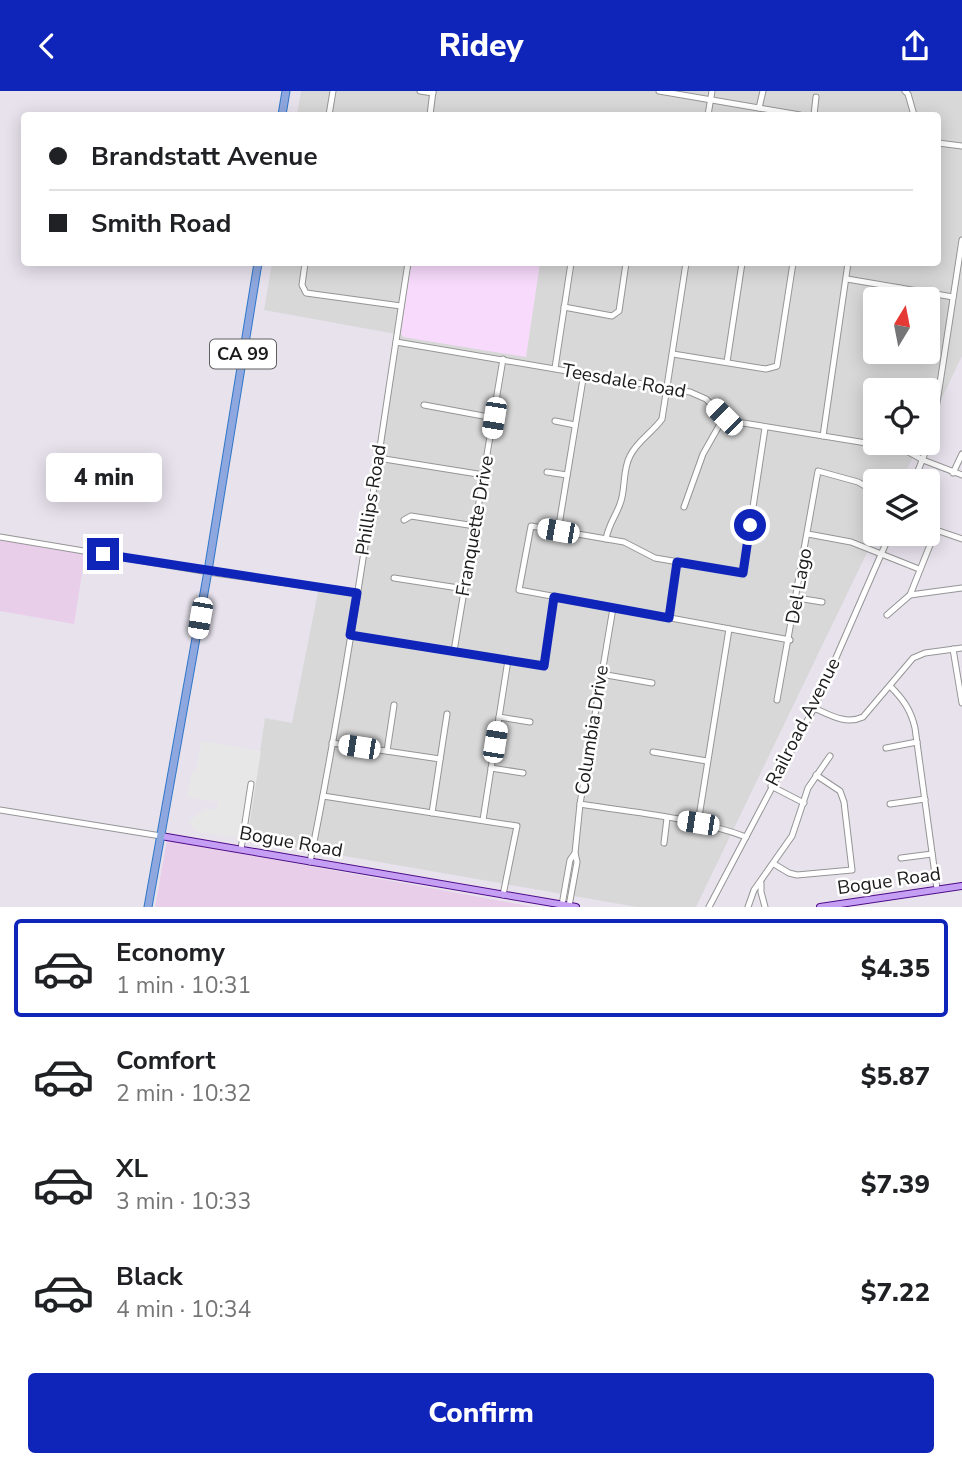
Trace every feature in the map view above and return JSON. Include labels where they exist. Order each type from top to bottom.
[{"type":"highway","points":[[282,112],[286,91]]},
{"type":"highway","name":"CA 99","points":[[148,907],[208,571],[258,266]]},
{"type":"main road","name":"Bogue Road","points":[[161,836],[569,906]]},
{"type":"main road","name":"Bogue Road","points":[[820,907],[962,886]]},
{"type":"street","points":[[330,112],[333,91]]},
{"type":"street","points":[[421,91],[433,92],[430,112]]},
{"type":"street","points":[[659,91],[783,112]]},
{"type":"street","points":[[708,112],[712,91]]},
{"type":"street","points":[[760,108],[764,91]]},
{"type":"street","points":[[908,92],[913,112]]},
{"type":"street","points":[[814,112],[816,97]]},
{"type":"street","points":[[941,143],[962,146]]},
{"type":"street","points":[[919,469],[932,435],[962,240]]},
{"type":"street","points":[[305,266],[302,285],[306,293],[401,306]]},
{"type":"street","name":"Phillips Road","points":[[310,862],[357,593],[408,266]]},
{"type":"street","points":[[555,368],[570,266]]},
{"type":"street","points":[[564,307],[612,316],[619,311],[626,266]]},
{"type":"street","points":[[606,539],[610,522],[621,503],[625,469],[630,454],[662,419],[686,266]]},
{"type":"street","points":[[727,362],[742,266]]},
{"type":"street","points":[[673,353],[766,369],[777,366],[793,266]]},
{"type":"street","points":[[823,436],[848,266]]},
{"type":"street","points":[[846,279],[894,287]]},
{"type":"street","points":[[954,288],[962,288]]},
{"type":"street","points":[[940,295],[953,297]]},
{"type":"street","name":"Teesdale Road","points":[[396,342],[668,387],[706,399],[724,417],[765,428],[863,442]]},
{"type":"street","name":"Franquette Drive","points":[[454,651],[503,359]]},
{"type":"street","points":[[558,531],[584,373]]},
{"type":"street","points":[[424,405],[494,418]]},
{"type":"street","points":[[684,507],[703,454],[724,417]]},
{"type":"street","points":[[555,421],[575,425]]},
{"type":"street","points":[[765,428],[743,573],[655,558],[624,542],[531,526],[519,590],[790,640]]},
{"type":"street","points":[[953,473],[962,454]]},
{"type":"street","name":"Teesdale Road","points":[[914,455],[962,475]]},
{"type":"street","points":[[378,458],[484,475]]},
{"type":"street","name":"Del Lago","points":[[778,700],[818,471],[863,485]]},
{"type":"street","points":[[547,472],[567,475]]},
{"type":"street","points":[[404,520],[411,516],[475,526]]},
{"type":"street","points":[[887,615],[910,595],[936,530],[962,539]]},
{"type":"street","points":[[808,534],[852,542],[919,569]]},
{"type":"street","points":[[0,537],[357,593]]},
{"type":"street","name":"Railroad Avenue","points":[[709,907],[814,708],[885,546]]},
{"type":"street","points":[[669,618],[677,562]]},
{"type":"street","points":[[394,577],[465,589]]},
{"type":"street","points":[[910,595],[962,588]]},
{"type":"street","points":[[350,635],[544,666],[554,597]]},
{"type":"street","points":[[797,598],[822,602]]},
{"type":"street","name":"Columbia Drive","points":[[569,906],[570,860],[575,853],[580,804],[613,608]]},
{"type":"street","points":[[698,823],[729,629]]},
{"type":"street","points":[[814,708],[842,720],[855,721],[863,717],[913,658],[925,653],[962,648]]},
{"type":"street","points":[[953,649],[962,703]]},
{"type":"street","points":[[483,820],[508,660]]},
{"type":"street","points":[[601,674],[652,683]]},
{"type":"street","points":[[890,686],[903,698],[912,713],[937,889]]},
{"type":"street","points":[[387,751],[394,705]]},
{"type":"street","points":[[432,813],[447,715]]},
{"type":"street","points":[[499,717],[530,722]]},
{"type":"street","points":[[886,748],[917,742]]},
{"type":"street","points":[[332,743],[440,759]]},
{"type":"street","points":[[653,752],[707,761]]},
{"type":"street","points":[[748,907],[754,890],[792,836],[816,775],[830,756]]},
{"type":"street","points":[[491,768],[523,773]]},
{"type":"street","points":[[774,864],[797,875],[852,870],[844,802],[840,791],[816,775]]},
{"type":"street","points":[[241,849],[251,784]]},
{"type":"street","points":[[771,786],[804,803]]},
{"type":"street","points":[[323,796],[517,825],[503,895]]},
{"type":"street","points":[[890,804],[925,799]]},
{"type":"street","points":[[580,804],[721,827],[746,837]]},
{"type":"street","name":"Bogue Road","points":[[0,810],[161,836]]},
{"type":"street","points":[[664,843],[667,818]]},
{"type":"street","points":[[901,858],[932,854]]},
{"type":"street","points":[[761,880],[765,907]]},
{"type":"shaded area","points":[[301,91],[962,91],[962,356],[940,402],[940,378],[863,378],[863,455],[914,455],[907,469],[863,469],[863,546],[870,546],[696,907],[637,907],[247,839],[265,718],[292,723],[319,587],[356,593],[396,334],[264,310],[271,266],[941,266],[941,112],[298,112]]},
{"type":"shaded area","points":[[411,266],[540,266],[526,357],[403,337],[401,333]]},
{"type":"shaded area","points":[[0,539],[85,554],[74,624],[0,611]]},
{"type":"shaded area","points":[[202,741],[261,751],[247,839],[197,832],[189,821],[205,809],[217,809],[219,802],[187,797]]},
{"type":"shaded area","points":[[167,840],[534,907],[155,907]]},
{"type":"route","points":[[103,554],[357,593],[350,635],[544,666],[554,597],[669,618],[677,562],[743,573],[750,525]]}]
